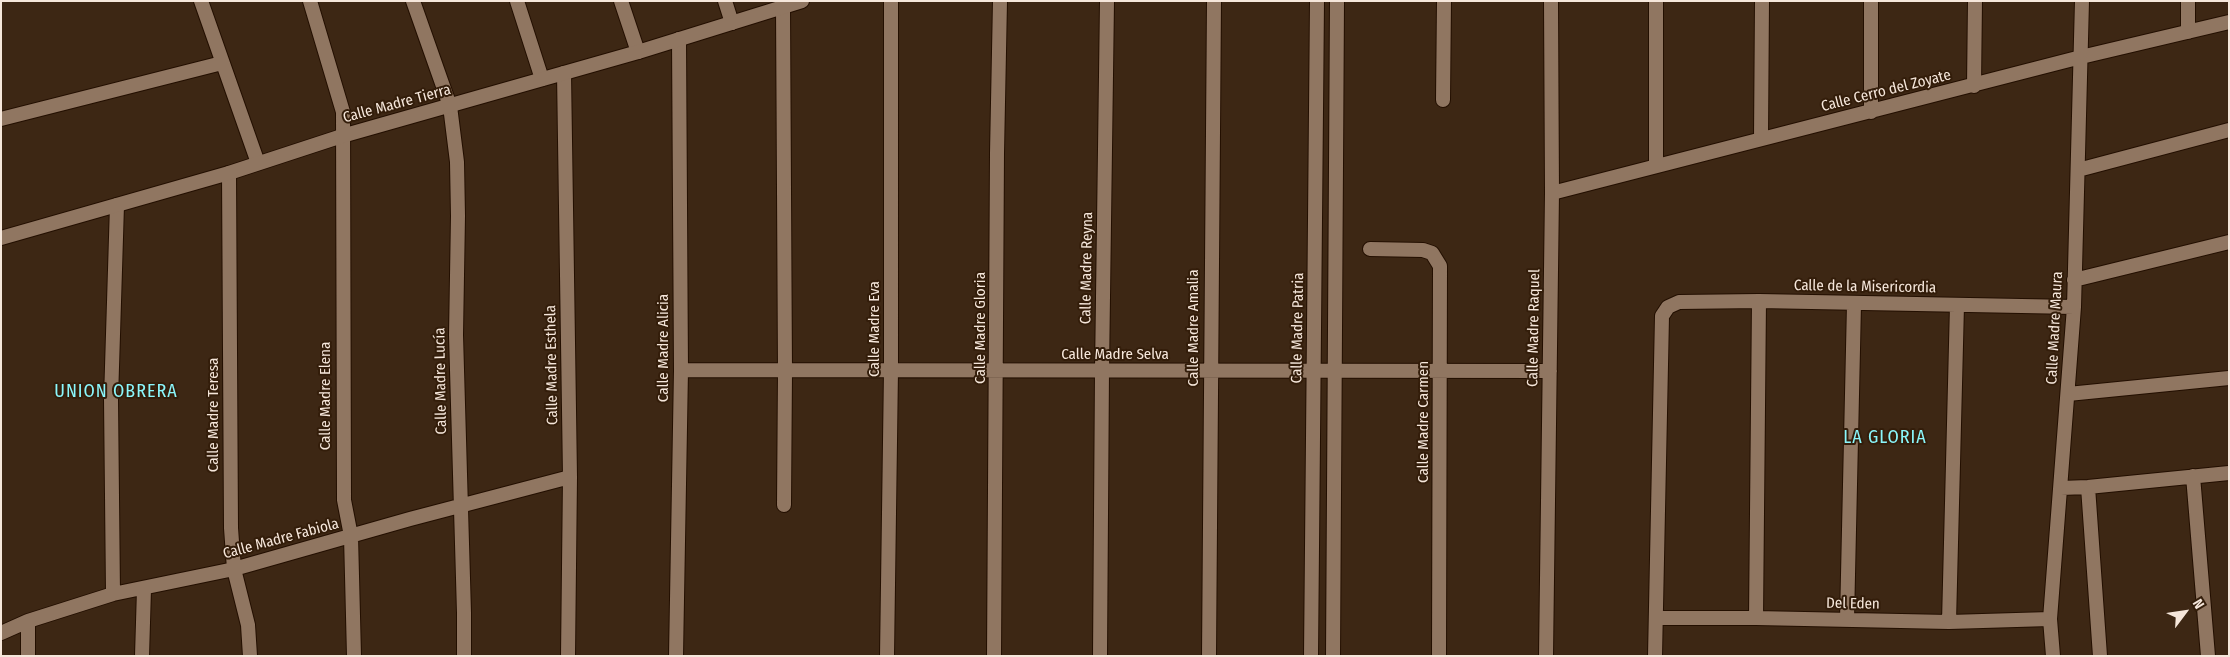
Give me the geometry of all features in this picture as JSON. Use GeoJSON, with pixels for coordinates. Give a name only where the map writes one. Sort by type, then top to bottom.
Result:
{"type":"FeatureCollection","features":[{"type":"Feature","properties":{"kind":"street"},"geometry":{"type":"LineString","coordinates":[[201,1],[258,163]]}},
{"type":"Feature","properties":{"kind":"street","name":"Calle Madre Elena"},"geometry":{"type":"LineString","coordinates":[[310,1],[343,112],[344,500],[351,536],[354,656]]}},
{"type":"Feature","properties":{"kind":"street","name":"Calle Madre Lucía"},"geometry":{"type":"LineString","coordinates":[[413,1],[450,106],[454,133],[458,189],[456,335],[464,656]]}},
{"type":"Feature","properties":{"kind":"street"},"geometry":{"type":"LineString","coordinates":[[516,1],[542,79]]}},
{"type":"Feature","properties":{"kind":"street"},"geometry":{"type":"LineString","coordinates":[[621,1],[638,52]]}},
{"type":"Feature","properties":{"kind":"street"},"geometry":{"type":"LineString","coordinates":[[725,1],[732,23]]}},
{"type":"Feature","properties":{"kind":"street","name":"Calle Madre Tierra"},"geometry":{"type":"LineString","coordinates":[[1,238],[229,172],[342,136],[638,52],[802,1]]}},
{"type":"Feature","properties":{"kind":"street","name":"Calle Madre Eva"},"geometry":{"type":"LineString","coordinates":[[887,656],[891,370],[890,1]]}},
{"type":"Feature","properties":{"kind":"street","name":"Calle Madre Gloria"},"geometry":{"type":"LineString","coordinates":[[994,656],[1000,1]]}},
{"type":"Feature","properties":{"kind":"street","name":"Calle Madre Reyna"},"geometry":{"type":"LineString","coordinates":[[1100,656],[1107,1]]}},
{"type":"Feature","properties":{"kind":"street","name":"Calle Madre Amalia"},"geometry":{"type":"LineString","coordinates":[[1209,656],[1214,1]]}},
{"type":"Feature","properties":{"kind":"street","name":"Calle Madre Patria"},"geometry":{"type":"LineString","coordinates":[[1311,656],[1318,1]]}},
{"type":"Feature","properties":{"kind":"street"},"geometry":{"type":"LineString","coordinates":[[1333,656],[1337,1]]}},
{"type":"Feature","properties":{"kind":"street"},"geometry":{"type":"LineString","coordinates":[[1443,100],[1444,1]]}},
{"type":"Feature","properties":{"kind":"street","name":"Calle Madre Raquel"},"geometry":{"type":"LineString","coordinates":[[1546,656],[1552,193],[1551,1]]}},
{"type":"Feature","properties":{"kind":"street"},"geometry":{"type":"LineString","coordinates":[[1656,1],[1656,165]]}},
{"type":"Feature","properties":{"kind":"street"},"geometry":{"type":"LineString","coordinates":[[1761,138],[1762,1]]}},
{"type":"Feature","properties":{"kind":"street"},"geometry":{"type":"LineString","coordinates":[[1871,1],[1871,112]]}},
{"type":"Feature","properties":{"kind":"street"},"geometry":{"type":"LineString","coordinates":[[1974,86],[1975,1]]}},
{"type":"Feature","properties":{"kind":"street","name":"Calle Madre Maura"},"geometry":{"type":"LineString","coordinates":[[2052,656],[2050,619],[2074,307],[2082,1]]}},
{"type":"Feature","properties":{"kind":"street"},"geometry":{"type":"LineString","coordinates":[[2188,1],[2188,32]]}},
{"type":"Feature","properties":{"kind":"street"},"geometry":{"type":"LineString","coordinates":[[782,7],[785,372],[784,505]]}},
{"type":"Feature","properties":{"kind":"street","name":"Calle Cerro del Zoyate"},"geometry":{"type":"LineString","coordinates":[[1552,193],[1761,138],[2229,22]]}},
{"type":"Feature","properties":{"kind":"street","name":"Calle Madre Alicia"},"geometry":{"type":"LineString","coordinates":[[676,656],[681,370],[678,40]]}},
{"type":"Feature","properties":{"kind":"street"},"geometry":{"type":"LineString","coordinates":[[1,119],[222,64]]}},
{"type":"Feature","properties":{"kind":"street","name":"Calle Madre Esthela"},"geometry":{"type":"LineString","coordinates":[[564,73],[570,477],[568,656]]}},
{"type":"Feature","properties":{"kind":"street"},"geometry":{"type":"LineString","coordinates":[[2078,170],[2229,130]]}},
{"type":"Feature","properties":{"kind":"street","name":"Calle Madre Teresa"},"geometry":{"type":"LineString","coordinates":[[229,172],[229,460],[234,569],[248,625],[250,656]]}},
{"type":"Feature","properties":{"kind":"street"},"geometry":{"type":"LineString","coordinates":[[114,594],[111,399],[117,205]]}},
{"type":"Feature","properties":{"kind":"street"},"geometry":{"type":"LineString","coordinates":[[2074,280],[2229,242]]}},
{"type":"Feature","properties":{"kind":"street","name":"Calle Madre Carmen"},"geometry":{"type":"LineString","coordinates":[[1370,249],[1423,250],[1432,253],[1438,259],[1441,276],[1438,656]]}},
{"type":"Feature","properties":{"kind":"street"},"geometry":{"type":"LineString","coordinates":[[1756,618],[1760,301]]}},
{"type":"Feature","properties":{"kind":"street","name":"Calle de la Misericordia"},"geometry":{"type":"LineString","coordinates":[[1656,618],[1662,316],[1668,307],[1679,302],[1760,301],[2074,307]]}},
{"type":"Feature","properties":{"kind":"street"},"geometry":{"type":"LineString","coordinates":[[1847,620],[1854,304]]}},
{"type":"Feature","properties":{"kind":"street"},"geometry":{"type":"LineString","coordinates":[[1949,622],[1957,305]]}},
{"type":"Feature","properties":{"kind":"street","name":"Calle Madre Selva"},"geometry":{"type":"LineString","coordinates":[[681,370],[785,372],[891,370],[1550,371]]}},
{"type":"Feature","properties":{"kind":"street"},"geometry":{"type":"LineString","coordinates":[[2068,394],[2229,378]]}},
{"type":"Feature","properties":{"kind":"street"},"geometry":{"type":"LineString","coordinates":[[2061,488],[2229,473]]}},
{"type":"Feature","properties":{"kind":"street"},"geometry":{"type":"LineString","coordinates":[[2193,476],[2208,656]]}},
{"type":"Feature","properties":{"kind":"street","name":"Calle Madre Fabiola"},"geometry":{"type":"LineString","coordinates":[[1,633],[28,621],[114,594],[234,569],[459,505],[570,477]]}},
{"type":"Feature","properties":{"kind":"street"},"geometry":{"type":"LineString","coordinates":[[2088,487],[2100,656]]}},
{"type":"Feature","properties":{"kind":"street"},"geometry":{"type":"LineString","coordinates":[[142,656],[144,589]]}},
{"type":"Feature","properties":{"kind":"street"},"geometry":{"type":"LineString","coordinates":[[1655,656],[1656,618]]}},
{"type":"Feature","properties":{"kind":"street","name":"Del Eden"},"geometry":{"type":"LineString","coordinates":[[1656,618],[1949,622],[2050,619]]}},
{"type":"Feature","properties":{"kind":"street"},"geometry":{"type":"LineString","coordinates":[[28,621],[28,656]]}},
{"type":"Feature","properties":{"kind":"district","name":"UNION OBRERA"},"geometry":{"type":"Point","coordinates":[116,392]}},
{"type":"Feature","properties":{"kind":"district","name":"LA GLORIA"},"geometry":{"type":"Point","coordinates":[1885,438]}}]}
